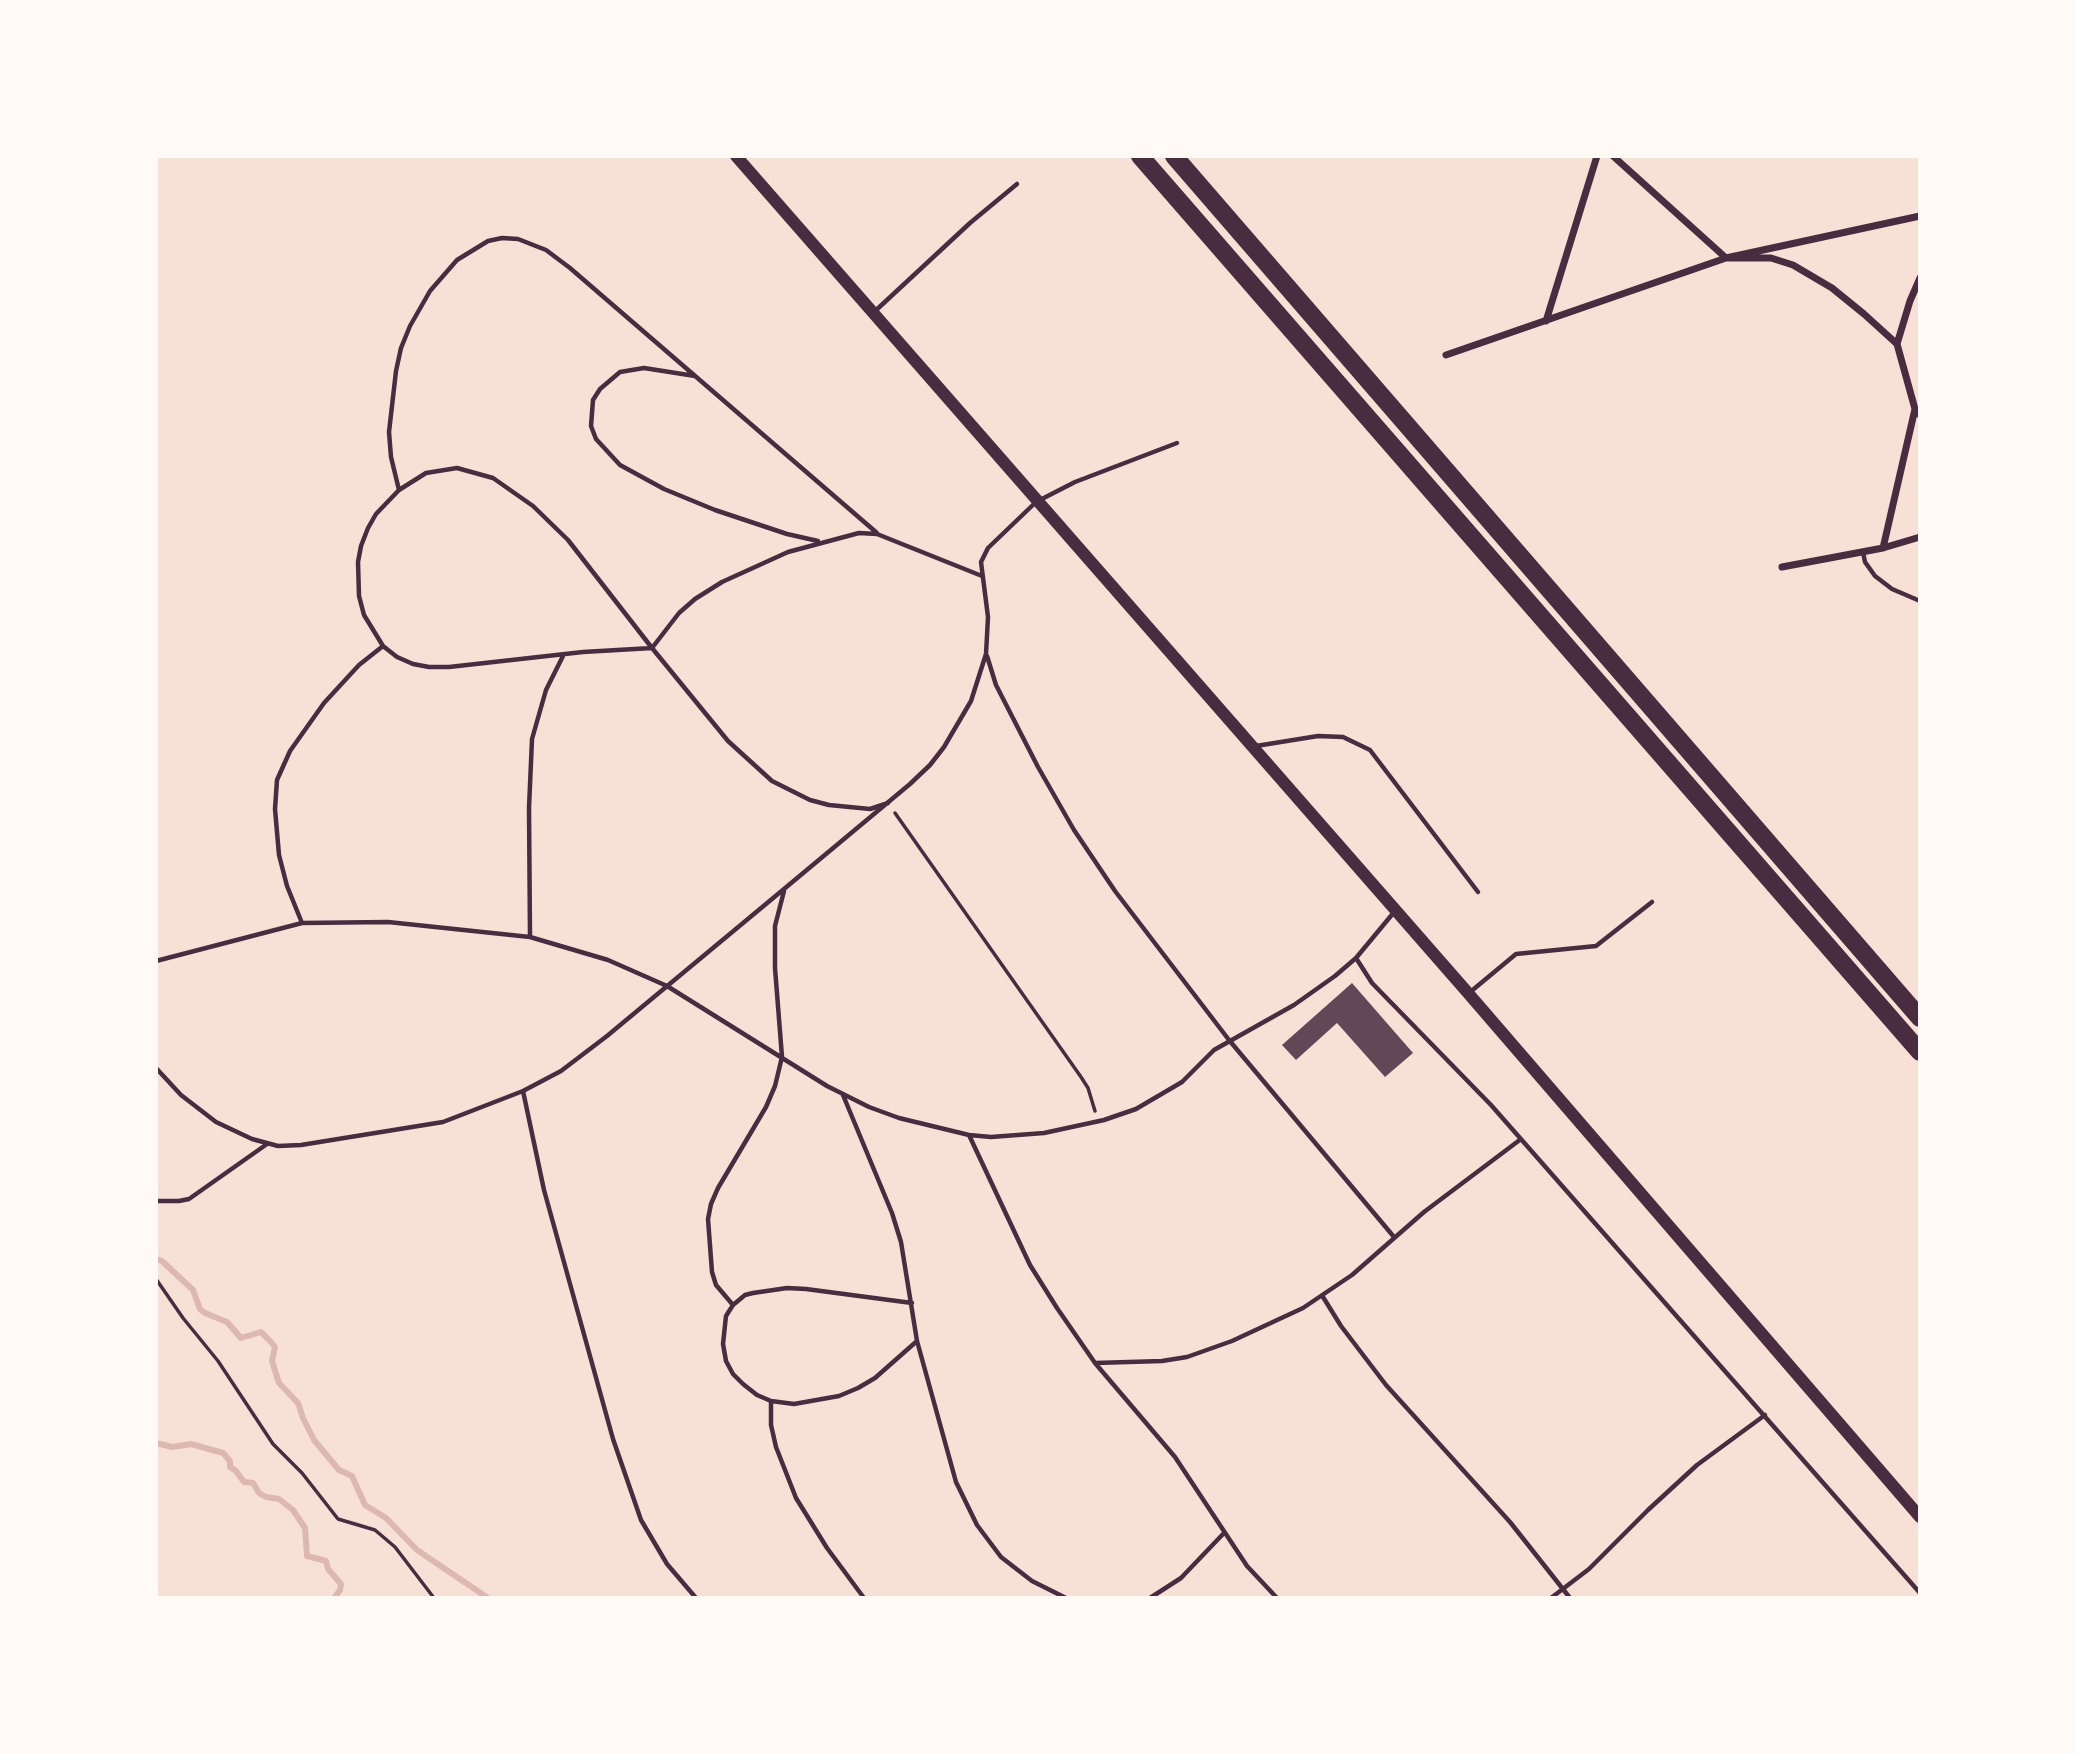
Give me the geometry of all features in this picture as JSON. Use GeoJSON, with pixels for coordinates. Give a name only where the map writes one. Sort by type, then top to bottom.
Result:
{"type":"FeatureCollection","features":[{"type":"Feature","properties":{"kind":"highway"},"geometry":{"type":"LineString","coordinates":[[1140,156],[1920,1052]]}},
{"type":"Feature","properties":{"kind":"highway"},"geometry":{"type":"LineString","coordinates":[[1174,156],[1920,1018]]}},
{"type":"Feature","properties":{"kind":"street"},"geometry":{"type":"LineString","coordinates":[[736,156],[1468,993],[1920,1517]]}},
{"type":"Feature","properties":{"kind":"street"},"geometry":{"type":"LineString","coordinates":[[1546,321],[1597,156]]}},
{"type":"Feature","properties":{"kind":"street"},"geometry":{"type":"LineString","coordinates":[[1613,156],[1726,258],[1771,258],[1793,265],[1832,288],[1897,344],[1917,412],[1883,548]]}},
{"type":"Feature","properties":{"kind":"street"},"geometry":{"type":"LineString","coordinates":[[1446,355],[1726,258],[1920,216]]}},
{"type":"Feature","properties":{"kind":"street"},"geometry":{"type":"LineString","coordinates":[[1897,344],[1920,278]]}},
{"type":"Feature","properties":{"kind":"street"},"geometry":{"type":"LineString","coordinates":[[1782,567],[1883,548],[1920,537]]}},
{"type":"Feature","properties":{"kind":"lane"},"geometry":{"type":"LineString","coordinates":[[873,313],[970,223],[1017,184]]}},
{"type":"Feature","properties":{"kind":"lane"},"geometry":{"type":"LineString","coordinates":[[398,490],[389,432],[396,371],[410,326],[430,291],[457,260],[488,241],[518,239],[546,250],[877,534]]}},
{"type":"Feature","properties":{"kind":"lane"},"geometry":{"type":"LineString","coordinates":[[696,376],[645,368],[620,372],[600,389],[593,400],[591,426],[596,439],[621,465],[664,489],[715,510],[787,534],[821,541]]}},
{"type":"Feature","properties":{"kind":"lane"},"geometry":{"type":"LineString","coordinates":[[156,1068],[181,1094],[216,1122],[267,1144],[301,1145],[443,1122],[523,1091],[561,1070],[582,1056],[911,784],[944,747],[971,701],[986,654],[988,617],[981,562],[988,548],[1037,502],[1075,482],[1177,443]]}},
{"type":"Feature","properties":{"kind":"lane"},"geometry":{"type":"LineString","coordinates":[[888,803],[870,808],[829,806],[810,800],[772,781],[729,741],[652,648],[568,540],[542,514],[493,478],[457,468],[426,473],[398,490],[381,508],[368,528],[358,562],[359,596],[364,615],[383,646],[397,657],[413,664],[439,667],[652,648],[679,613],[695,599],[750,568],[821,541],[859,533],[877,534],[982,576]]}},
{"type":"Feature","properties":{"kind":"lane"},"geometry":{"type":"LineString","coordinates":[[1863,552],[1875,576],[1892,589],[1920,599]]}},
{"type":"Feature","properties":{"kind":"lane"},"geometry":{"type":"LineString","coordinates":[[302,923],[287,886],[279,855],[275,809],[277,780],[290,751],[324,704],[359,665],[383,646]]}},
{"type":"Feature","properties":{"kind":"lane"},"geometry":{"type":"LineString","coordinates":[[986,654],[996,685],[1074,830],[1156,947],[1229,1040],[1394,1237]]}},
{"type":"Feature","properties":{"kind":"lane"},"geometry":{"type":"LineString","coordinates":[[530,937],[528,808],[532,739],[546,690],[564,655]]}},
{"type":"Feature","properties":{"kind":"lane"},"geometry":{"type":"LineString","coordinates":[[1252,747],[1318,736],[1343,737],[1370,750],[1478,892]]}},
{"type":"Feature","properties":{"kind":"lane"},"geometry":{"type":"LineString","coordinates":[[733,1305],[716,1285],[712,1272],[708,1219],[711,1205],[729,1168],[766,1107],[775,1086],[782,1056],[775,968],[775,926],[785,889]]}},
{"type":"Feature","properties":{"kind":"lane"},"geometry":{"type":"LineString","coordinates":[[1468,993],[1516,954],[1596,946],[1652,902]]}},
{"type":"Feature","properties":{"kind":"lane"},"geometry":{"type":"LineString","coordinates":[[156,961],[302,923],[388,922],[530,937],[608,960],[667,986],[843,1095],[899,1118],[969,1135],[1016,1136],[1098,1121],[1136,1109],[1160,1096],[1182,1082],[1214,1050],[1315,992],[1356,958],[1396,911]]}},
{"type":"Feature","properties":{"kind":"lane"},"geometry":{"type":"LineString","coordinates":[[1356,958],[1377,989],[1441,1052],[1521,1139],[1920,1593]]}},
{"type":"Feature","properties":{"kind":"lane"},"geometry":{"type":"LineString","coordinates":[[523,1091],[544,1190],[613,1439],[641,1520],[667,1564],[696,1598]]}},
{"type":"Feature","properties":{"kind":"lane"},"geometry":{"type":"LineString","coordinates":[[843,1095],[892,1213],[901,1242],[927,1385],[956,1482],[986,1540],[1016,1569],[1066,1598]]}},
{"type":"Feature","properties":{"kind":"lane"},"geometry":{"type":"LineString","coordinates":[[969,1135],[1030,1265],[1095,1363],[1175,1457],[1247,1566],[1277,1598]]}},
{"type":"Feature","properties":{"kind":"lane"},"geometry":{"type":"LineString","coordinates":[[1095,1363],[1162,1362],[1197,1354],[1259,1329],[1323,1297],[1465,1179],[1521,1139]]}},
{"type":"Feature","properties":{"kind":"lane"},"geometry":{"type":"LineString","coordinates":[[156,1201],[189,1199],[267,1144]]}},
{"type":"Feature","properties":{"kind":"lane"},"geometry":{"type":"LineString","coordinates":[[912,1303],[787,1288],[746,1295],[733,1305],[726,1317],[723,1330],[726,1361],[733,1374],[757,1395],[771,1401],[794,1404],[817,1401],[858,1388],[875,1378],[917,1341]]}},
{"type":"Feature","properties":{"kind":"lane"},"geometry":{"type":"LineString","coordinates":[[1323,1297],[1341,1326],[1386,1385],[1510,1522],[1570,1598]]}},
{"type":"Feature","properties":{"kind":"lane"},"geometry":{"type":"LineString","coordinates":[[771,1401],[771,1425],[776,1447],[796,1498],[827,1548],[864,1598]]}},
{"type":"Feature","properties":{"kind":"lane"},"geometry":{"type":"LineString","coordinates":[[1551,1598],[1589,1569],[1679,1481],[1724,1443],[1765,1415]]}},
{"type":"Feature","properties":{"kind":"lane"},"geometry":{"type":"LineString","coordinates":[[1150,1598],[1181,1578],[1224,1533]]}},
{"type":"Feature","properties":{"kind":"path"},"geometry":{"type":"LineString","coordinates":[[888,803],[1081,1077],[1088,1088],[1098,1121]]}},
{"type":"Feature","properties":{"kind":"path"},"geometry":{"type":"LineString","coordinates":[[156,1279],[218,1361],[273,1444],[302,1473],[338,1519],[375,1530],[395,1546],[434,1598]]}},
{"type":"Feature","properties":{"kind":"building"},"geometry":{"type":"Polygon","coordinates":[[[1352,983],[1413,1053],[1385,1077],[1337,1023],[1296,1060],[1282,1045],[1352,983]]]}},
{"type":"Feature","properties":{"kind":"waterway"},"geometry":{"type":"LineString","coordinates":[[156,1259],[162,1261],[193,1290],[200,1309],[205,1313],[227,1322],[241,1338],[261,1332],[271,1342],[275,1347],[272,1361],[279,1383],[298,1403],[314,1440],[339,1470],[352,1476],[365,1505],[386,1518],[417,1550],[488,1598]]}},
{"type":"Feature","properties":{"kind":"waterway"},"geometry":{"type":"LineString","coordinates":[[156,1443],[172,1447],[191,1444],[223,1453],[230,1461],[230,1467],[244,1482],[253,1483],[259,1493],[279,1499],[293,1510],[305,1528],[307,1556],[326,1561],[328,1569],[341,1584],[334,1598]]}}]}
